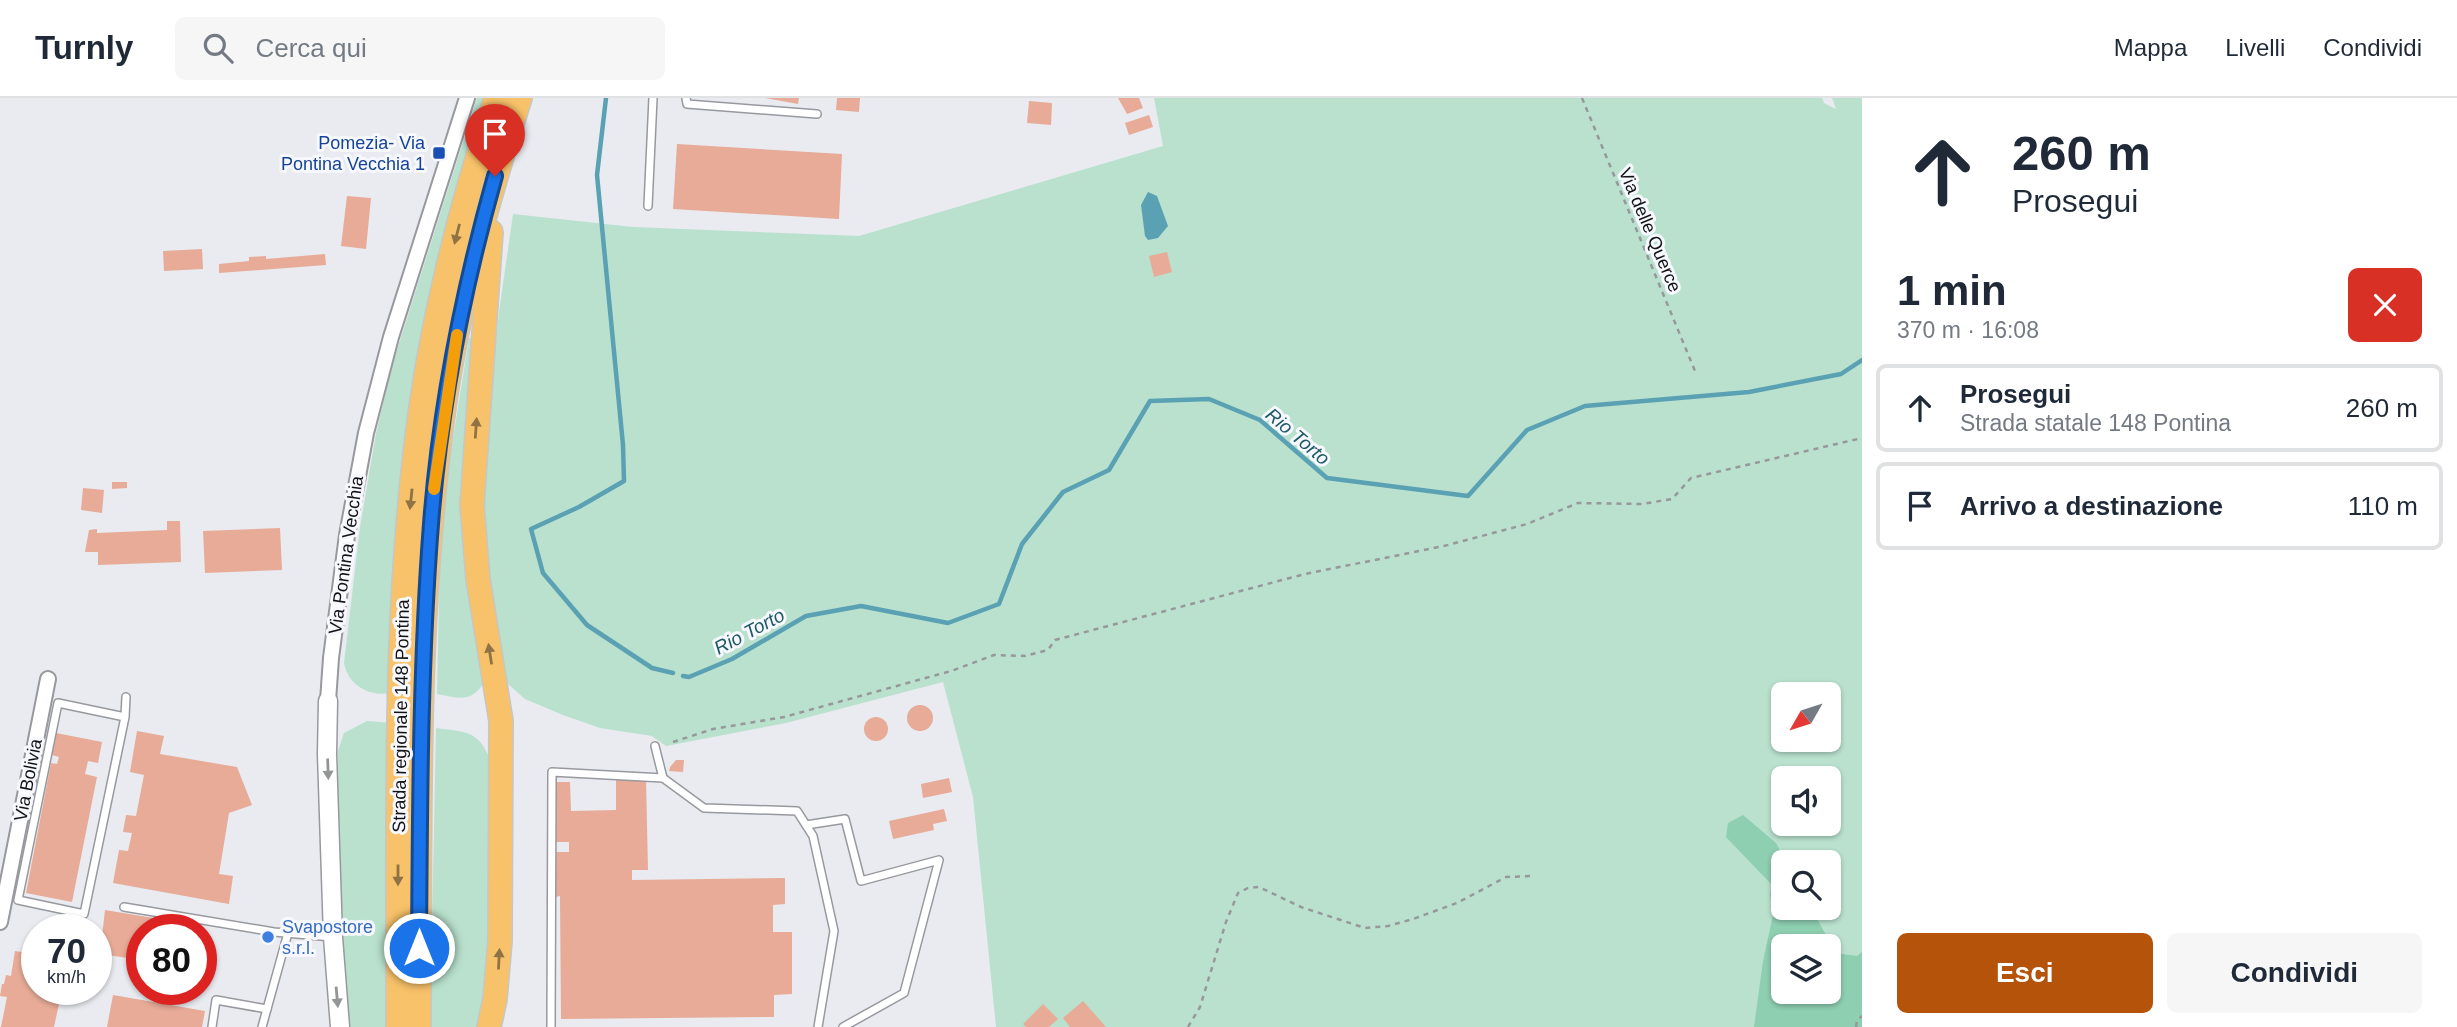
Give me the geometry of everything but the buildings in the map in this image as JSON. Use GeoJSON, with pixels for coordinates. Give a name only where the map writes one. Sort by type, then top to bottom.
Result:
{"type":"FeatureCollection","features":[{"type":"Feature","properties":{"kind":"highway","name":"Strada regionale 148 Pontina"},"geometry":{"type":"LineString","coordinates":[[419,1027],[404,576],[421,407],[435,331],[463,206],[496,98]]}},
{"type":"Feature","properties":{"kind":"highway"},"geometry":{"type":"LineString","coordinates":[[489,1027],[496,992],[500,941],[501,721],[478,579],[472,505],[495,176],[520,98]]}},
{"type":"Feature","properties":{"kind":"highway","name":"Strada regionale 148 Pontina"},"geometry":{"type":"LineString","coordinates":[[398,1027],[410,735],[431,523],[445,406],[468,281],[495,176]]}},
{"type":"Feature","properties":{"kind":"street","name":"Via Pontina Vecchia"},"geometry":{"type":"LineString","coordinates":[[340,1027],[333,937],[327,754],[331,658],[345,545],[366,433],[395,325],[467,98]]}},
{"type":"Feature","properties":{"kind":"street","name":"Via Bolivia"},"geometry":{"type":"LineString","coordinates":[[0,922],[48,679]]}},
{"type":"Feature","properties":{"kind":"lane"},"geometry":{"type":"LineString","coordinates":[[648,206],[653,98]]}},
{"type":"Feature","properties":{"kind":"lane"},"geometry":{"type":"LineString","coordinates":[[686,98],[687,104],[817,114]]}},
{"type":"Feature","properties":{"kind":"lane"},"geometry":{"type":"LineString","coordinates":[[125,717],[58,703],[18,900],[84,914],[125,717],[126,697]]}},
{"type":"Feature","properties":{"kind":"lane"},"geometry":{"type":"LineString","coordinates":[[655,746],[663,778]]}},
{"type":"Feature","properties":{"kind":"lane"},"geometry":{"type":"LineString","coordinates":[[551,1027],[552,772],[663,778],[704,808],[797,811],[813,836],[834,931],[818,1027]]}},
{"type":"Feature","properties":{"kind":"lane"},"geometry":{"type":"LineString","coordinates":[[806,825],[845,819],[861,881],[939,860],[904,993],[843,1027]]}},
{"type":"Feature","properties":{"kind":"lane"},"geometry":{"type":"LineString","coordinates":[[124,907],[288,933],[333,937]]}},
{"type":"Feature","properties":{"kind":"lane"},"geometry":{"type":"LineString","coordinates":[[262,1027],[288,933]]}},
{"type":"Feature","properties":{"kind":"lane"},"geometry":{"type":"LineString","coordinates":[[212,1027],[216,1000],[267,1009]]}},
{"type":"Feature","properties":{"kind":"path","name":"Via delle Querce"},"geometry":{"type":"LineString","coordinates":[[1582,98],[1695,371]]}},
{"type":"Feature","properties":{"kind":"path"},"geometry":{"type":"LineString","coordinates":[[673,742],[713,729],[784,718],[951,671],[994,655],[1025,656],[1048,650],[1055,640],[1305,574],[1444,546],[1527,524],[1578,503],[1642,504],[1672,499],[1691,478],[1862,438]]}},
{"type":"Feature","properties":{"kind":"path"},"geometry":{"type":"LineString","coordinates":[[1188,1027],[1200,1007],[1226,922],[1238,893],[1248,888],[1259,887],[1301,907],[1365,928],[1388,926],[1446,907],[1506,877],[1530,876]]}},
{"type":"Feature","properties":{"kind":"path"},"geometry":{"type":"LineString","coordinates":[[1856,1027],[1862,1016]]}},
{"type":"Feature","properties":{"kind":"green space"},"geometry":{"type":"Polygon","coordinates":[[[477,98],[491,98],[457,207],[391,693],[375,693],[355,683],[346,671],[344,663],[360,527],[376,434],[391,369],[477,98]]]}},
{"type":"Feature","properties":{"kind":"green space"},"geometry":{"type":"Polygon","coordinates":[[[1154,98],[1822,98],[1824,103],[1836,109],[1832,98],[1862,98],[1862,1027],[996,1027],[973,797],[943,682],[786,723],[666,746],[652,736],[600,728],[525,699],[507,683],[492,610],[481,492],[499,312],[513,214],[633,227],[859,236],[1163,146],[1154,98]]]}},
{"type":"Feature","properties":{"kind":"green space"},"geometry":{"type":"Polygon","coordinates":[[[469,338],[479,339],[465,463],[463,538],[469,592],[485,681],[475,693],[459,698],[437,694],[440,553],[445,489],[469,338]]]}},
{"type":"Feature","properties":{"kind":"green space"},"geometry":{"type":"Polygon","coordinates":[[[367,721],[393,723],[388,1027],[346,1027],[336,836],[338,751],[344,733],[367,721]]]}},
{"type":"Feature","properties":{"kind":"green space"},"geometry":{"type":"Polygon","coordinates":[[[436,728],[470,734],[481,743],[490,760],[490,927],[479,1027],[430,1027],[436,728]]]}},
{"type":"Feature","properties":{"kind":"green space"},"geometry":{"type":"Polygon","coordinates":[[[1743,815],[1776,843],[1780,850],[1771,850],[1771,884],[1726,837],[1728,823],[1743,815]]]}},
{"type":"Feature","properties":{"kind":"green space"},"geometry":{"type":"Polygon","coordinates":[[[1772,920],[1818,920],[1825,934],[1771,934],[1771,1004],[1841,1004],[1841,954],[1857,956],[1862,952],[1862,1027],[1754,1027],[1772,920]]]}},
{"type":"Feature","properties":{"kind":"water"},"geometry":{"type":"Polygon","coordinates":[[[1148,192],[1157,196],[1168,226],[1158,238],[1148,240],[1145,236],[1141,205],[1148,192]]]}},
{"type":"Feature","properties":{"kind":"waterway","name":"Rio Torto"},"geometry":{"type":"LineString","coordinates":[[606,98],[597,175],[623,445],[624,481],[579,507],[531,529],[543,573],[587,625],[652,668],[673,673]]}},
{"type":"Feature","properties":{"kind":"waterway","name":"Rio Torto"},"geometry":{"type":"LineString","coordinates":[[683,676],[689,677],[732,659],[806,616],[861,606],[948,623],[999,604],[1022,544],[1063,492],[1109,470],[1150,401],[1209,399],[1260,420],[1327,478],[1468,496],[1527,430],[1585,406],[1749,392],[1841,374],[1862,360]]}},
{"type":"Feature","properties":{"kind":"slow traffic"},"geometry":{"type":"LineString","coordinates":[[434,489],[457,335]]}},
{"type":"Feature","properties":{"kind":"place","name":"Pomezia- Via Pontina Vecchia 1"},"geometry":{"type":"Point","coordinates":[439,153]}},
{"type":"Feature","properties":{"kind":"place","name":"Svapostore s.r.l."},"geometry":{"type":"Point","coordinates":[268,937]}},
{"type":"Feature","properties":{"kind":"route"},"geometry":{"type":"LineString","coordinates":[[419,948],[421,737],[431,523],[455,344],[480,229],[495,176]]}}]}
